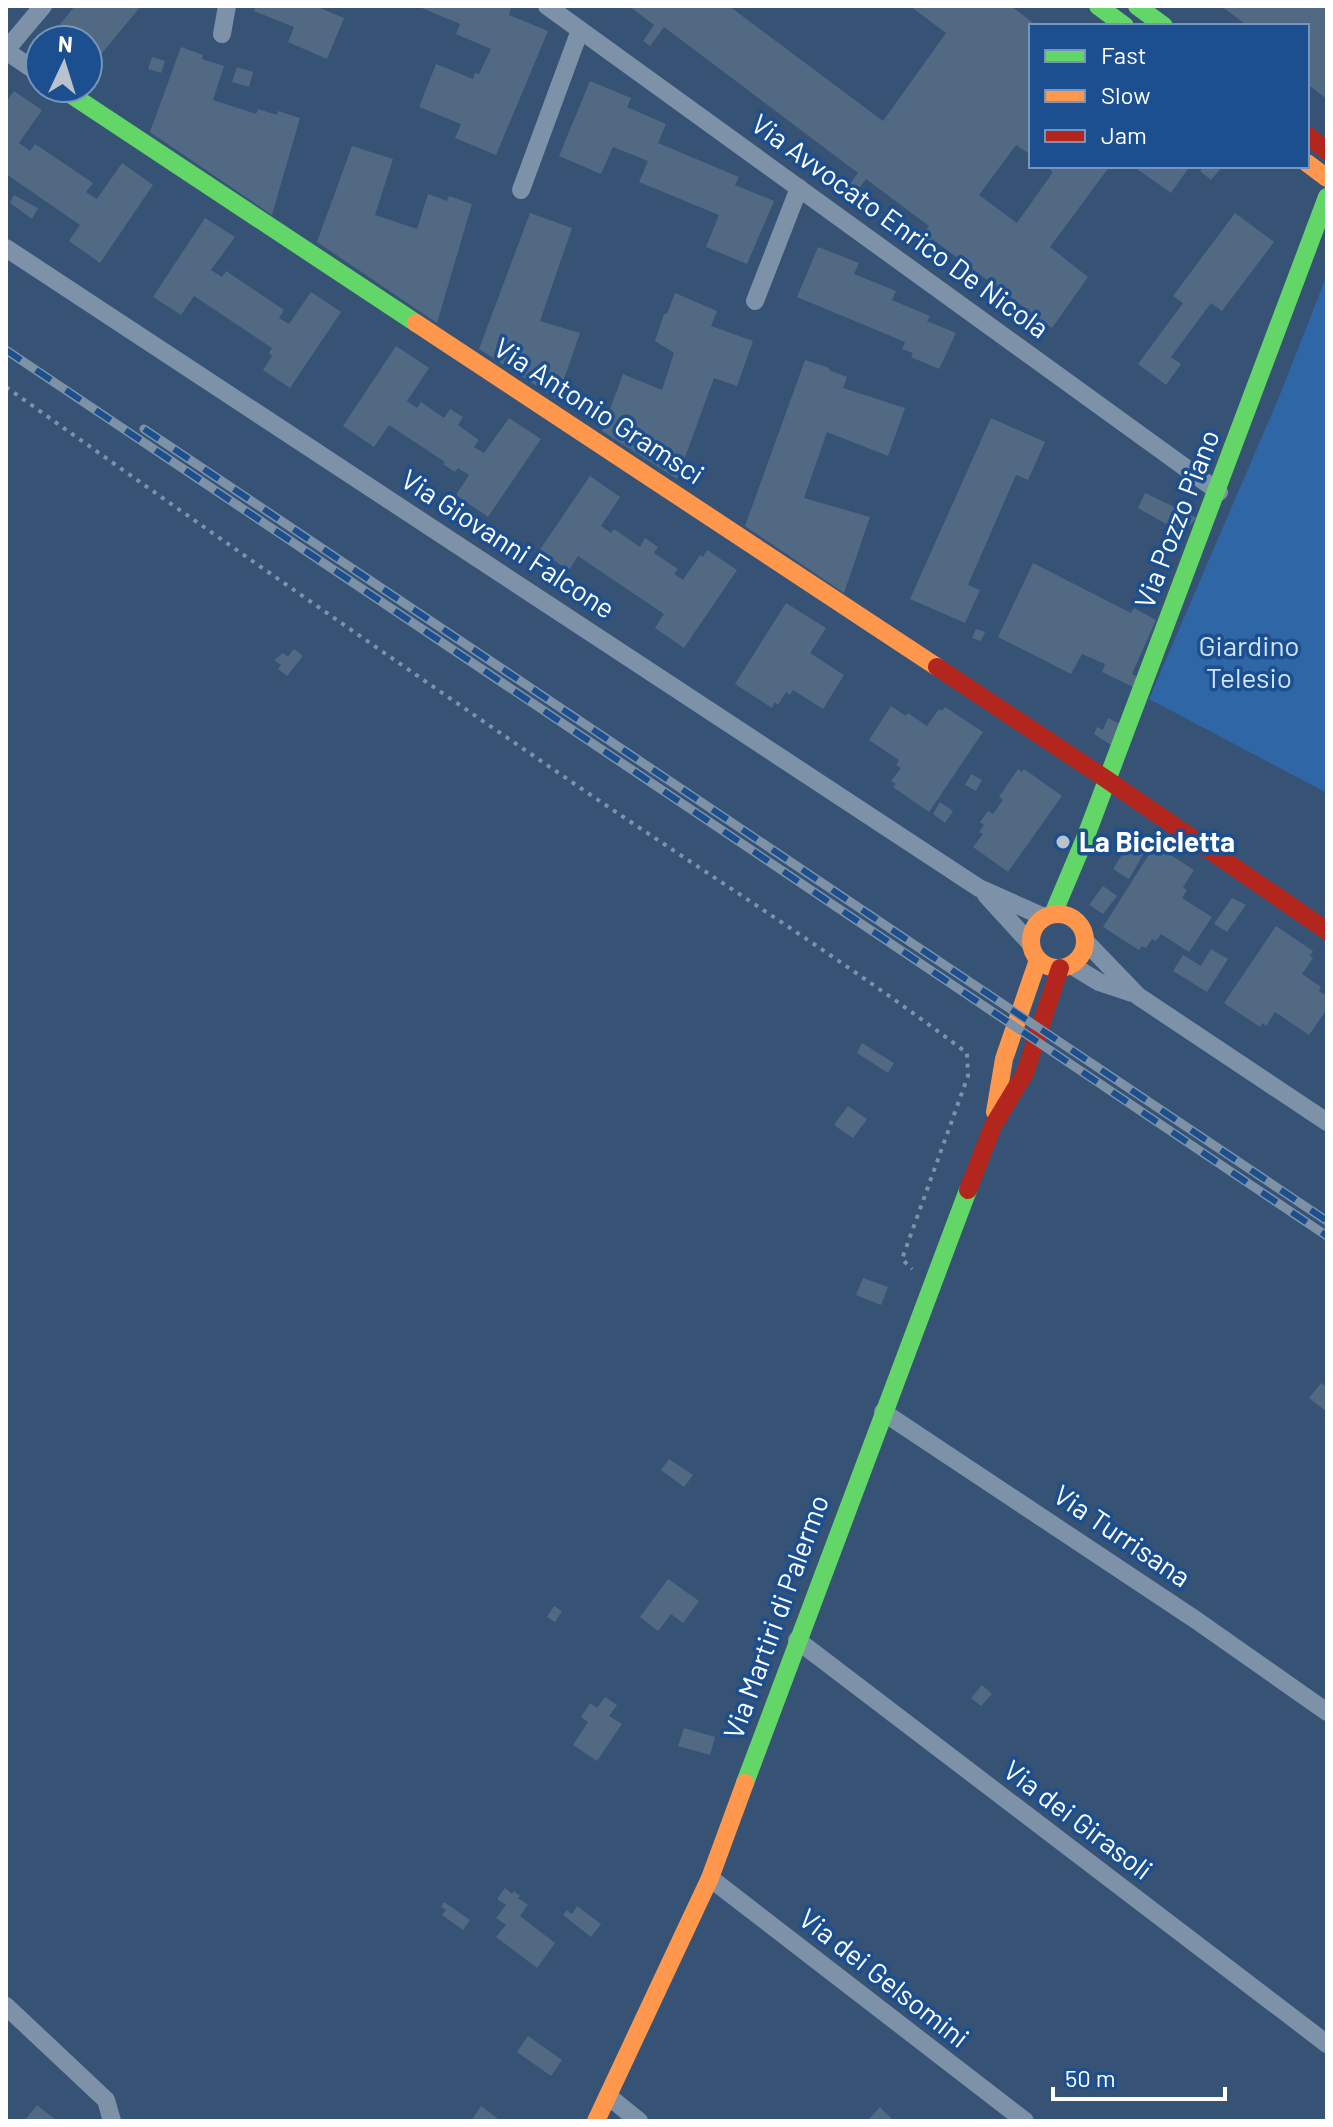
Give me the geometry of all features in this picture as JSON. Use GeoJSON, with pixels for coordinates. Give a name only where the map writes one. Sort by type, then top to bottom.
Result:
{"type":"FeatureCollection","features":[{"type":"Feature","properties":{"kind":"street"},"geometry":{"type":"LineString","coordinates":[[24,63],[6,51],[43,6]]}},
{"type":"Feature","properties":{"kind":"street"},"geometry":{"type":"LineString","coordinates":[[222,34],[227,6]]}},
{"type":"Feature","properties":{"kind":"street","name":"Via Avvocato Enrico De Nicola"},"geometry":{"type":"LineString","coordinates":[[547,6],[1219,492]]}},
{"type":"Feature","properties":{"kind":"street"},"geometry":{"type":"LineString","coordinates":[[1098,6],[1122,24]]}},
{"type":"Feature","properties":{"kind":"street"},"geometry":{"type":"LineString","coordinates":[[1137,6],[1161,24]]}},
{"type":"Feature","properties":{"kind":"street"},"geometry":{"type":"LineString","coordinates":[[521,190],[580,30]]}},
{"type":"Feature","properties":{"kind":"street","name":"Via Antonio Gramsci"},"geometry":{"type":"LineString","coordinates":[[85,104],[1106,779],[1327,931]]}},
{"type":"Feature","properties":{"kind":"street"},"geometry":{"type":"LineString","coordinates":[[1309,137],[1327,151]]}},
{"type":"Feature","properties":{"kind":"street"},"geometry":{"type":"LineString","coordinates":[[1309,164],[1327,178]]}},
{"type":"Feature","properties":{"kind":"street"},"geometry":{"type":"LineString","coordinates":[[755,301],[799,188]]}},
{"type":"Feature","properties":{"kind":"street","name":"Via Pozzo Piano"},"geometry":{"type":"LineString","coordinates":[[993,1126],[1004,1059],[1034,952],[1034,926],[1049,916],[1079,860],[1106,779],[1219,492],[1327,197]]}},
{"type":"Feature","properties":{"kind":"street","name":"Via Giovanni Falcone"},"geometry":{"type":"LineString","coordinates":[[6,248],[979,888],[1049,916]]}},
{"type":"Feature","properties":{"kind":"street","name":"Via Pozzo Piano"},"geometry":{"type":"LineString","coordinates":[[1074,919],[1079,860]]}},
{"type":"Feature","properties":{"kind":"street","name":"Via Giovanni Falcone"},"geometry":{"type":"LineString","coordinates":[[979,888],[1034,952]]}},
{"type":"Feature","properties":{"kind":"street"},"geometry":{"type":"LineString","coordinates":[[1049,916],[1066,915],[1074,919],[1080,925],[1085,941],[1138,996],[1327,1122]]}},
{"type":"Feature","properties":{"kind":"street"},"geometry":{"type":"LineString","coordinates":[[993,1126],[1025,1073],[1066,967],[1081,955],[1085,941]]}},
{"type":"Feature","properties":{"kind":"street"},"geometry":{"type":"LineString","coordinates":[[1034,952],[1052,968],[1066,967],[1138,996]]}},
{"type":"Feature","properties":{"kind":"street","name":"Via Martiri di Palermo"},"geometry":{"type":"LineString","coordinates":[[596,2121],[710,1878],[797,1640],[993,1126]]}},
{"type":"Feature","properties":{"kind":"street","name":"Via Turrisana"},"geometry":{"type":"LineString","coordinates":[[883,1412],[1183,1611],[1327,1712]]}},
{"type":"Feature","properties":{"kind":"street","name":"Via dei Girasoli"},"geometry":{"type":"LineString","coordinates":[[797,1640],[1327,2044]]}},
{"type":"Feature","properties":{"kind":"street","name":"Via dei Gelsomini"},"geometry":{"type":"LineString","coordinates":[[710,1878],[1025,2121]]}},
{"type":"Feature","properties":{"kind":"street"},"geometry":{"type":"LineString","coordinates":[[6,2006],[106,2100],[112,2121]]}},
{"type":"Feature","properties":{"kind":"street"},"geometry":{"type":"LineString","coordinates":[[608,2096],[639,2121]]}},
{"type":"Feature","properties":{"kind":"path"},"geometry":{"type":"LineString","coordinates":[[6,387],[274,578],[585,791],[880,987],[967,1053],[968,1076],[902,1259],[934,1284]]}},
{"type":"Feature","properties":{"kind":"green space","name":"Giardino Telesio"},"geometry":{"type":"Polygon","coordinates":[[[1327,275],[1327,793],[1149,699],[1279,397],[1327,275]]]}},
{"type":"Feature","properties":{"kind":"building"},"geometry":{"type":"Polygon","coordinates":[[[75,6],[141,6],[104,51],[104,24],[60,24],[75,6]]]}},
{"type":"Feature","properties":{"kind":"building"},"geometry":{"type":"Polygon","coordinates":[[[256,6],[315,6],[344,18],[327,59],[288,42],[294,27],[254,11],[256,6]]]}},
{"type":"Feature","properties":{"kind":"building"},"geometry":{"type":"Polygon","coordinates":[[[417,6],[507,6],[511,8],[509,15],[548,31],[496,155],[455,138],[461,124],[419,107],[436,64],[473,79],[475,73],[479,74],[491,49],[456,34],[460,24],[417,6]]]}},
{"type":"Feature","properties":{"kind":"building"},"geometry":{"type":"Polygon","coordinates":[[[629,6],[729,6],[883,121],[946,33],[910,6],[1011,6],[1034,24],[1029,24],[1029,154],[1016,145],[979,195],[1017,223],[1053,172],[1048,168],[1109,168],[1050,247],[1088,277],[1052,328],[932,239],[926,247],[917,241],[929,226],[866,179],[854,195],[846,189],[858,173],[664,27],[650,46],[643,41],[654,25],[629,6]]]}},
{"type":"Feature","properties":{"kind":"building"},"geometry":{"type":"Polygon","coordinates":[[[1221,6],[1327,6],[1327,99],[1309,86],[1309,24],[1245,24],[1221,6]]]}},
{"type":"Feature","properties":{"kind":"building"},"geometry":{"type":"Polygon","coordinates":[[[181,47],[203,55],[202,59],[224,66],[213,100],[256,114],[258,109],[300,118],[272,215],[150,132],[181,47]]]}},
{"type":"Feature","properties":{"kind":"building"},"geometry":{"type":"Polygon","coordinates":[[[152,57],[165,61],[161,73],[148,69],[152,57]]]}},
{"type":"Feature","properties":{"kind":"building"},"geometry":{"type":"Polygon","coordinates":[[[237,67],[253,72],[249,87],[232,82],[237,67]]]}},
{"type":"Feature","properties":{"kind":"building"},"geometry":{"type":"Polygon","coordinates":[[[590,81],[631,98],[627,107],[666,124],[658,143],[739,177],[735,185],[774,201],[747,264],[706,247],[719,215],[639,182],[648,161],[613,147],[601,174],[559,156],[590,81]]]}},
{"type":"Feature","properties":{"kind":"building"},"geometry":{"type":"Polygon","coordinates":[[[14,91],[24,98],[24,104],[33,104],[42,110],[19,143],[30,151],[35,144],[93,183],[86,192],[97,199],[122,163],[153,185],[100,263],[69,241],[80,225],[6,174],[6,102],[14,91]]]}},
{"type":"Feature","properties":{"kind":"building"},"geometry":{"type":"Polygon","coordinates":[[[352,146],[393,159],[375,215],[417,229],[428,194],[447,201],[449,196],[472,204],[437,323],[317,242],[352,146]]]}},
{"type":"Feature","properties":{"kind":"building"},"geometry":{"type":"Polygon","coordinates":[[[1136,168],[1189,168],[1171,193],[1136,168]]]}},
{"type":"Feature","properties":{"kind":"building"},"geometry":{"type":"Polygon","coordinates":[[[1203,168],[1221,168],[1211,180],[1200,171],[1203,168]]]}},
{"type":"Feature","properties":{"kind":"building"},"geometry":{"type":"Polygon","coordinates":[[[14,195],[38,208],[32,219],[10,203],[14,195]]]}},
{"type":"Feature","properties":{"kind":"building"},"geometry":{"type":"Polygon","coordinates":[[[530,213],[572,228],[540,321],[580,333],[557,399],[479,349],[530,213]]]}},
{"type":"Feature","properties":{"kind":"building"},"geometry":{"type":"Polygon","coordinates":[[[1235,213],[1274,242],[1222,311],[1211,303],[1171,357],[1181,364],[1166,385],[1138,364],[1183,303],[1173,296],[1235,213]]]}},
{"type":"Feature","properties":{"kind":"building"},"geometry":{"type":"Polygon","coordinates":[[[205,218],[235,237],[211,270],[222,277],[226,271],[284,310],[279,318],[289,324],[311,292],[341,312],[290,388],[263,370],[272,356],[269,353],[272,348],[194,296],[181,315],[153,297],[205,218]]]}},
{"type":"Feature","properties":{"kind":"building"},"geometry":{"type":"Polygon","coordinates":[[[818,247],[859,263],[854,274],[896,291],[892,300],[930,316],[927,321],[956,333],[939,369],[911,357],[913,353],[902,349],[905,342],[797,297],[818,247]]]}},
{"type":"Feature","properties":{"kind":"building"},"geometry":{"type":"Polygon","coordinates":[[[675,293],[717,311],[711,326],[753,341],[737,386],[714,378],[677,479],[602,431],[623,374],[662,390],[674,353],[655,341],[675,293]]]}},
{"type":"Feature","properties":{"kind":"building"},"geometry":{"type":"Polygon","coordinates":[[[396,346],[429,368],[407,401],[417,408],[421,402],[444,418],[450,409],[463,417],[458,425],[479,440],[474,447],[484,453],[509,418],[541,439],[488,517],[456,495],[469,475],[458,468],[455,472],[389,425],[374,447],[343,426],[396,346]]]}},
{"type":"Feature","properties":{"kind":"building"},"geometry":{"type":"Polygon","coordinates":[[[805,360],[847,377],[843,388],[905,408],[888,456],[827,432],[804,498],[870,517],[844,593],[745,526],[805,360]]]}},
{"type":"Feature","properties":{"kind":"building"},"geometry":{"type":"Polygon","coordinates":[[[991,418],[1045,442],[1028,480],[1016,475],[968,585],[980,590],[965,623],[910,599],[991,418]]]}},
{"type":"Feature","properties":{"kind":"building"},"geometry":{"type":"Polygon","coordinates":[[[590,476],[620,497],[601,526],[611,533],[614,529],[640,547],[645,538],[658,547],[654,553],[678,569],[674,574],[683,580],[707,550],[737,570],[684,648],[655,628],[664,614],[578,556],[569,570],[539,551],[590,476]]]}},
{"type":"Feature","properties":{"kind":"building"},"geometry":{"type":"Polygon","coordinates":[[[1145,493],[1197,518],[1182,533],[1138,508],[1145,493]]]}},
{"type":"Feature","properties":{"kind":"building"},"geometry":{"type":"Polygon","coordinates":[[[1033,563],[1131,613],[1134,608],[1156,620],[1132,674],[1137,677],[1133,687],[1102,672],[1105,664],[1082,654],[1071,674],[998,637],[1033,563]]]}},
{"type":"Feature","properties":{"kind":"building"},"geometry":{"type":"Polygon","coordinates":[[[786,603],[826,628],[810,653],[844,675],[823,709],[793,690],[790,695],[786,692],[778,705],[775,702],[772,708],[735,684],[786,603]]]}},
{"type":"Feature","properties":{"kind":"building"},"geometry":{"type":"Polygon","coordinates":[[[976,629],[985,632],[981,641],[972,638],[976,629]]]}},
{"type":"Feature","properties":{"kind":"building"},"geometry":{"type":"Polygon","coordinates":[[[294,649],[303,656],[287,676],[278,669],[281,665],[274,660],[283,653],[288,657],[294,649]]]}},
{"type":"Feature","properties":{"kind":"building"},"geometry":{"type":"Polygon","coordinates":[[[891,706],[927,726],[939,709],[942,711],[945,707],[983,732],[929,812],[893,787],[896,784],[891,781],[901,768],[896,765],[899,760],[869,740],[891,706]]]}},
{"type":"Feature","properties":{"kind":"building"},"geometry":{"type":"Polygon","coordinates":[[[1108,718],[1120,724],[1111,745],[1094,734],[1097,727],[1103,730],[1108,718]]]}},
{"type":"Feature","properties":{"kind":"building"},"geometry":{"type":"Polygon","coordinates":[[[1018,769],[1022,772],[1024,769],[1062,796],[1008,872],[973,847],[983,834],[979,832],[984,825],[980,822],[988,811],[993,814],[1003,800],[999,797],[1018,769]]]}},
{"type":"Feature","properties":{"kind":"building"},"geometry":{"type":"Polygon","coordinates":[[[971,774],[982,780],[976,791],[965,785],[971,774]]]}},
{"type":"Feature","properties":{"kind":"building"},"geometry":{"type":"Polygon","coordinates":[[[940,802],[953,811],[945,823],[933,814],[940,802]]]}},
{"type":"Feature","properties":{"kind":"building"},"geometry":{"type":"Polygon","coordinates":[[[1133,837],[1148,846],[1129,879],[1113,869],[1133,837]]]}},
{"type":"Feature","properties":{"kind":"building"},"geometry":{"type":"Polygon","coordinates":[[[1155,845],[1194,870],[1183,887],[1187,890],[1182,898],[1212,917],[1189,952],[1161,934],[1156,941],[1152,939],[1146,948],[1142,946],[1139,950],[1103,927],[1155,845]]]}},
{"type":"Feature","properties":{"kind":"building"},"geometry":{"type":"Polygon","coordinates":[[[1103,886],[1117,896],[1103,914],[1089,905],[1103,886]]]}},
{"type":"Feature","properties":{"kind":"building"},"geometry":{"type":"Polygon","coordinates":[[[1232,898],[1246,905],[1227,932],[1214,924],[1232,898]]]}},
{"type":"Feature","properties":{"kind":"building"},"geometry":{"type":"Polygon","coordinates":[[[1276,926],[1313,951],[1310,956],[1313,958],[1302,974],[1321,987],[1319,991],[1327,996],[1327,1009],[1309,1035],[1275,1012],[1266,1026],[1263,1023],[1260,1027],[1224,1003],[1276,926]]]}},
{"type":"Feature","properties":{"kind":"building"},"geometry":{"type":"Polygon","coordinates":[[[1211,949],[1228,959],[1207,992],[1173,971],[1183,955],[1201,966],[1211,949]]]}},
{"type":"Feature","properties":{"kind":"building"},"geometry":{"type":"Polygon","coordinates":[[[862,1043],[894,1063],[888,1073],[857,1053],[862,1043]]]}},
{"type":"Feature","properties":{"kind":"building"},"geometry":{"type":"Polygon","coordinates":[[[848,1106],[867,1119],[853,1138],[834,1125],[848,1106]]]}},
{"type":"Feature","properties":{"kind":"building"},"geometry":{"type":"Polygon","coordinates":[[[863,1278],[888,1287],[881,1305],[856,1295],[863,1278]]]}},
{"type":"Feature","properties":{"kind":"building"},"geometry":{"type":"Polygon","coordinates":[[[1321,1383],[1327,1387],[1327,1412],[1309,1398],[1321,1383]]]}},
{"type":"Feature","properties":{"kind":"building"},"geometry":{"type":"Polygon","coordinates":[[[669,1459],[693,1475],[684,1487],[661,1470],[669,1459]]]}},
{"type":"Feature","properties":{"kind":"building"},"geometry":{"type":"Polygon","coordinates":[[[668,1579],[699,1601],[683,1623],[671,1614],[658,1631],[640,1617],[668,1579]]]}},
{"type":"Feature","properties":{"kind":"building"},"geometry":{"type":"Polygon","coordinates":[[[554,1606],[562,1611],[555,1622],[547,1617],[554,1606]]]}},
{"type":"Feature","properties":{"kind":"building"},"geometry":{"type":"Polygon","coordinates":[[[982,1685],[992,1694],[981,1706],[971,1698],[982,1685]]]}},
{"type":"Feature","properties":{"kind":"building"},"geometry":{"type":"Polygon","coordinates":[[[605,1697],[617,1705],[609,1716],[622,1724],[597,1761],[573,1745],[588,1722],[581,1717],[590,1703],[597,1708],[605,1697]]]}},
{"type":"Feature","properties":{"kind":"building"},"geometry":{"type":"Polygon","coordinates":[[[684,1728],[715,1737],[710,1755],[678,1746],[684,1728]]]}},
{"type":"Feature","properties":{"kind":"building"},"geometry":{"type":"Polygon","coordinates":[[[505,1888],[512,1894],[514,1891],[528,1905],[520,1916],[555,1943],[537,1968],[496,1937],[506,1925],[496,1918],[506,1905],[497,1899],[505,1888]]]}},
{"type":"Feature","properties":{"kind":"building"},"geometry":{"type":"Polygon","coordinates":[[[444,1902],[470,1920],[463,1930],[442,1915],[446,1910],[441,1907],[444,1902]]]}},
{"type":"Feature","properties":{"kind":"building"},"geometry":{"type":"Polygon","coordinates":[[[577,1906],[601,1924],[591,1937],[563,1915],[567,1910],[572,1914],[577,1906]]]}},
{"type":"Feature","properties":{"kind":"building"},"geometry":{"type":"Polygon","coordinates":[[[528,2036],[562,2060],[551,2076],[517,2052],[528,2036]]]}},
{"type":"Feature","properties":{"kind":"building"},"geometry":{"type":"Polygon","coordinates":[[[37,2105],[57,2121],[24,2121],[37,2105]]]}},
{"type":"Feature","properties":{"kind":"building"},"geometry":{"type":"Polygon","coordinates":[[[481,2106],[501,2121],[471,2121],[481,2106]]]}},
{"type":"Feature","properties":{"kind":"building"},"geometry":{"type":"Polygon","coordinates":[[[880,2107],[890,2117],[895,2121],[867,2121],[880,2107]]]}},
{"type":"Feature","properties":{"kind":"railway"},"geometry":{"type":"LineString","coordinates":[[6,350],[1327,1236]]}},
{"type":"Feature","properties":{"kind":"railway"},"geometry":{"type":"LineString","coordinates":[[144,429],[1327,1221]]}},
{"type":"Feature","properties":{"kind":"traffic: fast"},"geometry":{"type":"LineString","coordinates":[[1098,6],[1122,24]]}},
{"type":"Feature","properties":{"kind":"traffic: fast"},"geometry":{"type":"LineString","coordinates":[[1137,6],[1161,24]]}},
{"type":"Feature","properties":{"kind":"traffic: fast"},"geometry":{"type":"LineString","coordinates":[[85,104],[416,323]]}},
{"type":"Feature","properties":{"kind":"traffic: fast"},"geometry":{"type":"LineString","coordinates":[[1053,914],[1086,836],[1327,197]]}},
{"type":"Feature","properties":{"kind":"traffic: fast"},"geometry":{"type":"LineString","coordinates":[[745,1783],[968,1190]]}},
{"type":"Feature","properties":{"kind":"traffic: slow"},"geometry":{"type":"LineString","coordinates":[[1309,164],[1327,178]]}},
{"type":"Feature","properties":{"kind":"traffic: slow"},"geometry":{"type":"LineString","coordinates":[[416,323],[937,667]]}},
{"type":"Feature","properties":{"kind":"traffic: slow"},"geometry":{"type":"LineString","coordinates":[[1058,914],[1077,922],[1085,941],[1077,960],[1058,968],[1039,960],[1031,941],[1039,922],[1058,914]]}},
{"type":"Feature","properties":{"kind":"traffic: slow"},"geometry":{"type":"LineString","coordinates":[[995,1112],[1004,1059],[1038,960]]}},
{"type":"Feature","properties":{"kind":"traffic: slow"},"geometry":{"type":"LineString","coordinates":[[596,2121],[710,1878],[745,1783]]}},
{"type":"Feature","properties":{"kind":"traffic: jam"},"geometry":{"type":"LineString","coordinates":[[1309,137],[1327,151]]}},
{"type":"Feature","properties":{"kind":"traffic: jam"},"geometry":{"type":"LineString","coordinates":[[937,667],[1327,931]]}},
{"type":"Feature","properties":{"kind":"traffic: jam"},"geometry":{"type":"LineString","coordinates":[[968,1190],[993,1126],[1025,1073],[1060,968]]}},
{"type":"Feature","properties":{"kind":"place","name":"La Bicicletta"},"geometry":{"type":"Point","coordinates":[1063,842]}}]}
